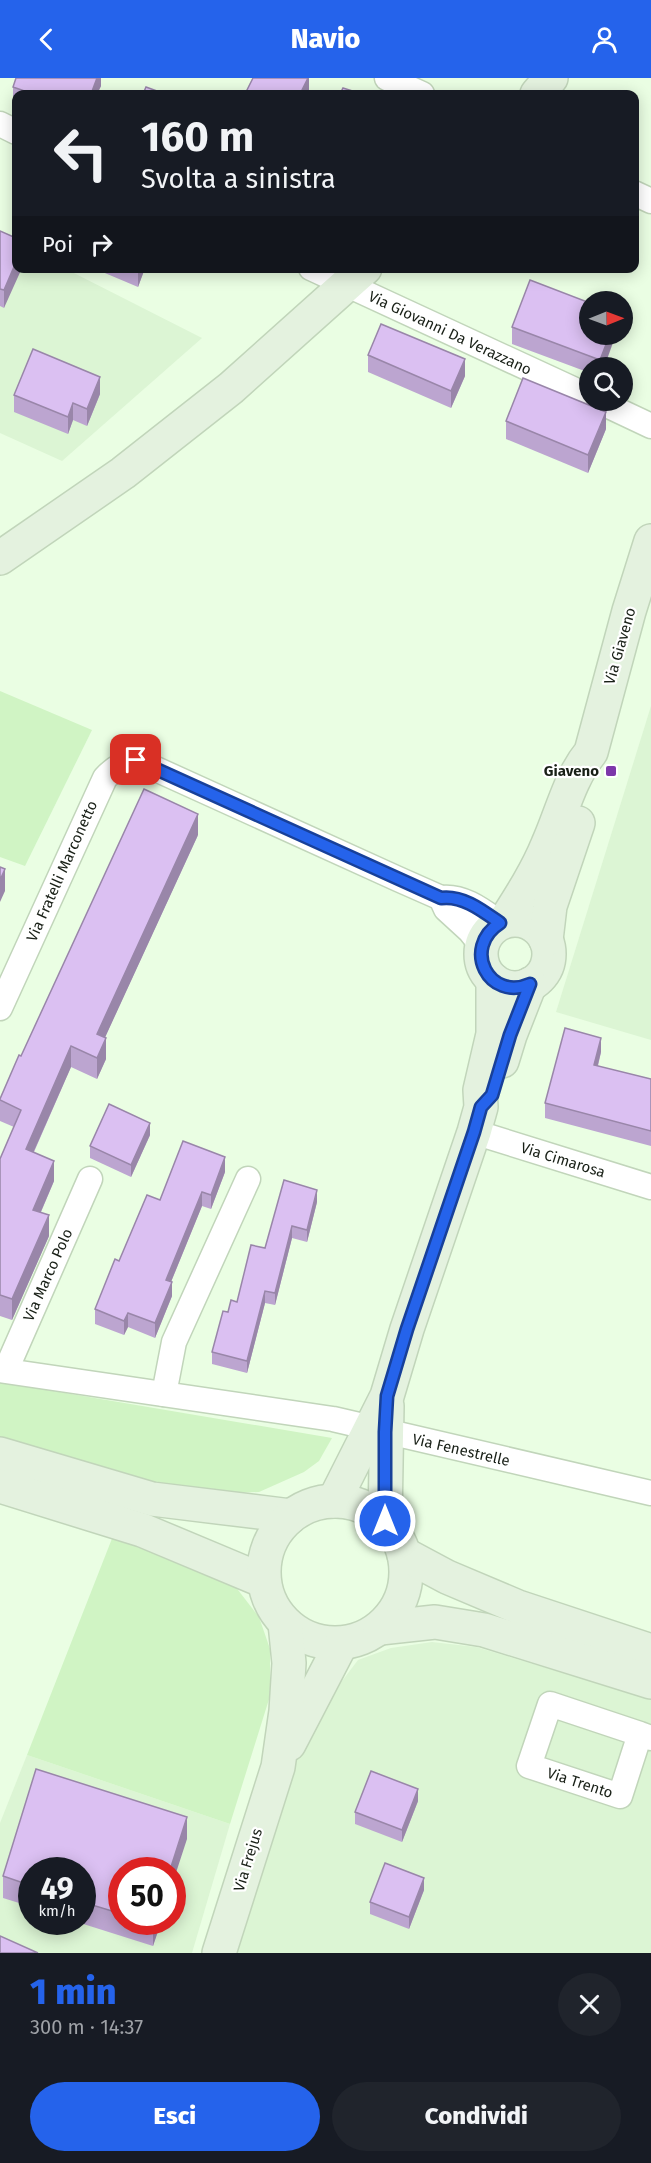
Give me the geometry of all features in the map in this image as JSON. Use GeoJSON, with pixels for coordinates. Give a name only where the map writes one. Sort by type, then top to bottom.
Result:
{"type":"FeatureCollection","features":[{"type":"Feature","properties":{"kind":"main road"},"geometry":{"type":"LineString","coordinates":[[540,90],[551,78]]}},
{"type":"Feature","properties":{"kind":"main road"},"geometry":{"type":"LineString","coordinates":[[0,558],[132,466],[231,388],[356,277]]}},
{"type":"Feature","properties":{"kind":"main road","name":"Via Giaveno"},"geometry":{"type":"LineString","coordinates":[[495,930],[526,889],[548,846],[578,768],[591,752],[648,555]]}},
{"type":"Feature","properties":{"kind":"main road","name":"Via Giaveno"},"geometry":{"type":"LineString","coordinates":[[546,940],[550,906],[594,774],[591,752]]}},
{"type":"Feature","properties":{"kind":"main road"},"geometry":{"type":"LineString","coordinates":[[515,920],[530,923],[542,933],[546,940],[549,950],[547,965],[542,974],[523,987],[503,986],[493,980],[482,963],[495,930],[515,920]]}},
{"type":"Feature","properties":{"kind":"main road"},"geometry":{"type":"LineString","coordinates":[[478,1120],[480,1090],[493,1034],[493,980]]}},
{"type":"Feature","properties":{"kind":"main road"},"geometry":{"type":"LineString","coordinates":[[334,1501],[378,1430],[407,1329],[478,1120],[492,1095],[510,1035],[530,984]]}},
{"type":"Feature","properties":{"kind":"main road"},"geometry":{"type":"LineString","coordinates":[[378,1430],[385,1521]]}},
{"type":"Feature","properties":{"kind":"main road"},"geometry":{"type":"LineString","coordinates":[[0,1454],[152,1499],[291,1516]]}},
{"type":"Feature","properties":{"kind":"main road"},"geometry":{"type":"LineString","coordinates":[[0,1486],[142,1530],[264,1581]]}},
{"type":"Feature","properties":{"kind":"main road"},"geometry":{"type":"LineString","coordinates":[[334,1501],[358,1504],[385,1521],[399,1540],[404,1554],[406,1574],[404,1593],[398,1606],[380,1628],[363,1638],[341,1644],[327,1644],[298,1633],[274,1610],[264,1581],[265,1559],[273,1537],[291,1516],[308,1506],[334,1501]]}},
{"type":"Feature","properties":{"kind":"main road"},"geometry":{"type":"LineString","coordinates":[[404,1554],[447,1576],[518,1607],[651,1651]]}},
{"type":"Feature","properties":{"kind":"main road"},"geometry":{"type":"LineString","coordinates":[[380,1628],[435,1622],[484,1630],[651,1682]]}},
{"type":"Feature","properties":{"kind":"main road","name":"Via Frejus"},"geometry":{"type":"LineString","coordinates":[[219,1953],[278,1767],[286,1711],[289,1663],[285,1623]]}},
{"type":"Feature","properties":{"kind":"main road","name":"Via Frejus"},"geometry":{"type":"LineString","coordinates":[[278,1767],[341,1644]]}},
{"type":"Feature","properties":{"kind":"street"},"geometry":{"type":"LineString","coordinates":[[387,78],[413,90]]}},
{"type":"Feature","properties":{"kind":"street","name":"Via Giovanni Da Verazzano"},"geometry":{"type":"LineString","coordinates":[[336,273],[356,277],[579,391]]}},
{"type":"Feature","properties":{"kind":"street"},"geometry":{"type":"LineString","coordinates":[[619,411],[651,426]]}},
{"type":"Feature","properties":{"kind":"street","name":"Via Fratelli Marconetto"},"geometry":{"type":"LineString","coordinates":[[0,1008],[101,785],[112,770],[124,763],[136,760],[441,898],[452,896],[480,909],[495,930]]}},
{"type":"Feature","properties":{"kind":"street","name":"Via Cimarosa"},"geometry":{"type":"LineString","coordinates":[[478,1120],[651,1187]]}},
{"type":"Feature","properties":{"kind":"street","name":"Via Marco Polo"},"geometry":{"type":"LineString","coordinates":[[3,1370],[90,1179]]}},
{"type":"Feature","properties":{"kind":"street"},"geometry":{"type":"LineString","coordinates":[[164,1394],[174,1342],[248,1179]]}},
{"type":"Feature","properties":{"kind":"street","name":"Via Fenestrelle"},"geometry":{"type":"LineString","coordinates":[[3,1370],[333,1419],[651,1493]]}},
{"type":"Feature","properties":{"kind":"street","name":"Via Trento"},"geometry":{"type":"LineString","coordinates":[[550,1704],[646,1736],[620,1796],[529,1766],[550,1704]]}},
{"type":"Feature","properties":{"kind":"shaded area"},"geometry":{"type":"Polygon","coordinates":[[[0,235],[12,260],[12,273],[74,273],[202,338],[62,461],[0,433],[0,235]]]}},
{"type":"Feature","properties":{"kind":"shaded area"},"geometry":{"type":"Polygon","coordinates":[[[0,691],[92,730],[25,866],[0,857],[0,691]]]}},
{"type":"Feature","properties":{"kind":"shaded area"},"geometry":{"type":"Polygon","coordinates":[[[651,706],[651,1040],[556,1012],[651,706]]]}},
{"type":"Feature","properties":{"kind":"shaded area"},"geometry":{"type":"Polygon","coordinates":[[[0,1382],[332,1438],[319,1461],[304,1472],[259,1492],[191,1491],[138,1479],[0,1439],[0,1382]]]}},
{"type":"Feature","properties":{"kind":"shaded area"},"geometry":{"type":"Polygon","coordinates":[[[113,1536],[235,1586],[259,1617],[270,1649],[270,1696],[230,1824],[27,1755],[113,1536]]]}},
{"type":"Feature","properties":{"kind":"shaded area"},"geometry":{"type":"Polygon","coordinates":[[[432,1642],[476,1647],[651,1699],[651,1953],[235,1953],[292,1769],[326,1702],[358,1660],[391,1648],[432,1642]]]}},
{"type":"Feature","properties":{"kind":"shaded area"},"geometry":{"type":"Polygon","coordinates":[[[27,1755],[230,1824],[192,1953],[0,1953],[0,1823],[27,1755]]]}},
{"type":"Feature","properties":{"kind":"building"},"geometry":{"type":"Polygon","coordinates":[[[16,78],[97,78],[92,90],[22,90],[13,87],[16,78]]]}},
{"type":"Feature","properties":{"kind":"building"},"geometry":{"type":"Polygon","coordinates":[[[253,78],[308,78],[302,90],[247,90],[253,78]]]}},
{"type":"Feature","properties":{"kind":"building"},"geometry":{"type":"Polygon","coordinates":[[[0,231],[12,236],[12,271],[4,290],[0,289],[0,231]]]}},
{"type":"Feature","properties":{"kind":"building"},"geometry":{"type":"Polygon","coordinates":[[[530,280],[579,299],[579,345],[606,345],[601,357],[592,357],[512,327],[530,280]]]}},
{"type":"Feature","properties":{"kind":"building"},"geometry":{"type":"Polygon","coordinates":[[[381,324],[465,359],[451,391],[368,355],[381,324]]]}},
{"type":"Feature","properties":{"kind":"building"},"geometry":{"type":"Polygon","coordinates":[[[33,349],[100,377],[87,409],[73,403],[68,417],[14,395],[33,349]]]}},
{"type":"Feature","properties":{"kind":"building"},"geometry":{"type":"Polygon","coordinates":[[[523,378],[579,401],[579,411],[606,412],[588,455],[506,421],[523,378]]]}},
{"type":"Feature","properties":{"kind":"building"},"geometry":{"type":"Polygon","coordinates":[[[144,789],[198,814],[97,1034],[106,1038],[97,1058],[71,1046],[26,1149],[54,1161],[33,1210],[49,1215],[12,1299],[0,1295],[0,1159],[21,1110],[0,1099],[144,789]]]}},
{"type":"Feature","properties":{"kind":"building"},"geometry":{"type":"Polygon","coordinates":[[[0,867],[5,869],[0,880],[0,867]]]}},
{"type":"Feature","properties":{"kind":"building"},"geometry":{"type":"Polygon","coordinates":[[[565,1028],[601,1038],[594,1065],[651,1079],[651,1131],[545,1103],[565,1028]]]}},
{"type":"Feature","properties":{"kind":"building"},"geometry":{"type":"Polygon","coordinates":[[[109,1104],[150,1123],[131,1165],[90,1146],[109,1104]]]}},
{"type":"Feature","properties":{"kind":"building"},"geometry":{"type":"Polygon","coordinates":[[[183,1141],[225,1157],[211,1195],[202,1192],[166,1280],[172,1282],[155,1323],[128,1313],[124,1321],[95,1309],[115,1259],[119,1261],[147,1195],[160,1200],[183,1141]]]}},
{"type":"Feature","properties":{"kind":"building"},"geometry":{"type":"Polygon","coordinates":[[[284,1180],[317,1190],[307,1230],[292,1226],[275,1293],[265,1291],[247,1361],[212,1352],[223,1311],[228,1312],[231,1300],[237,1302],[251,1245],[265,1248],[284,1180]]]}},
{"type":"Feature","properties":{"kind":"building"},"geometry":{"type":"Polygon","coordinates":[[[36,1769],[187,1817],[174,1857],[108,1857],[108,1910],[96,1906],[96,1857],[18,1857],[18,1881],[3,1876],[36,1769]]]}},
{"type":"Feature","properties":{"kind":"building"},"geometry":{"type":"Polygon","coordinates":[[[371,1771],[418,1789],[402,1830],[355,1812],[371,1771]]]}},
{"type":"Feature","properties":{"kind":"building"},"geometry":{"type":"Polygon","coordinates":[[[385,1863],[424,1878],[409,1917],[370,1902],[385,1863]]]}},
{"type":"Feature","properties":{"kind":"building"},"geometry":{"type":"Polygon","coordinates":[[[0,1936],[38,1953],[0,1953],[0,1936]]]}},
{"type":"Feature","properties":{"kind":"place","name":"Giaveno"},"geometry":{"type":"Point","coordinates":[611,771]}},
{"type":"Feature","properties":{"kind":"route"},"geometry":{"type":"LineString","coordinates":[[136,760],[441,898],[452,896],[480,909],[500,923],[489,932],[482,944],[482,963],[486,972],[494,981],[503,986],[519,988],[530,984],[510,1035],[492,1095],[481,1107],[387,1396],[385,1521]]}}]}
